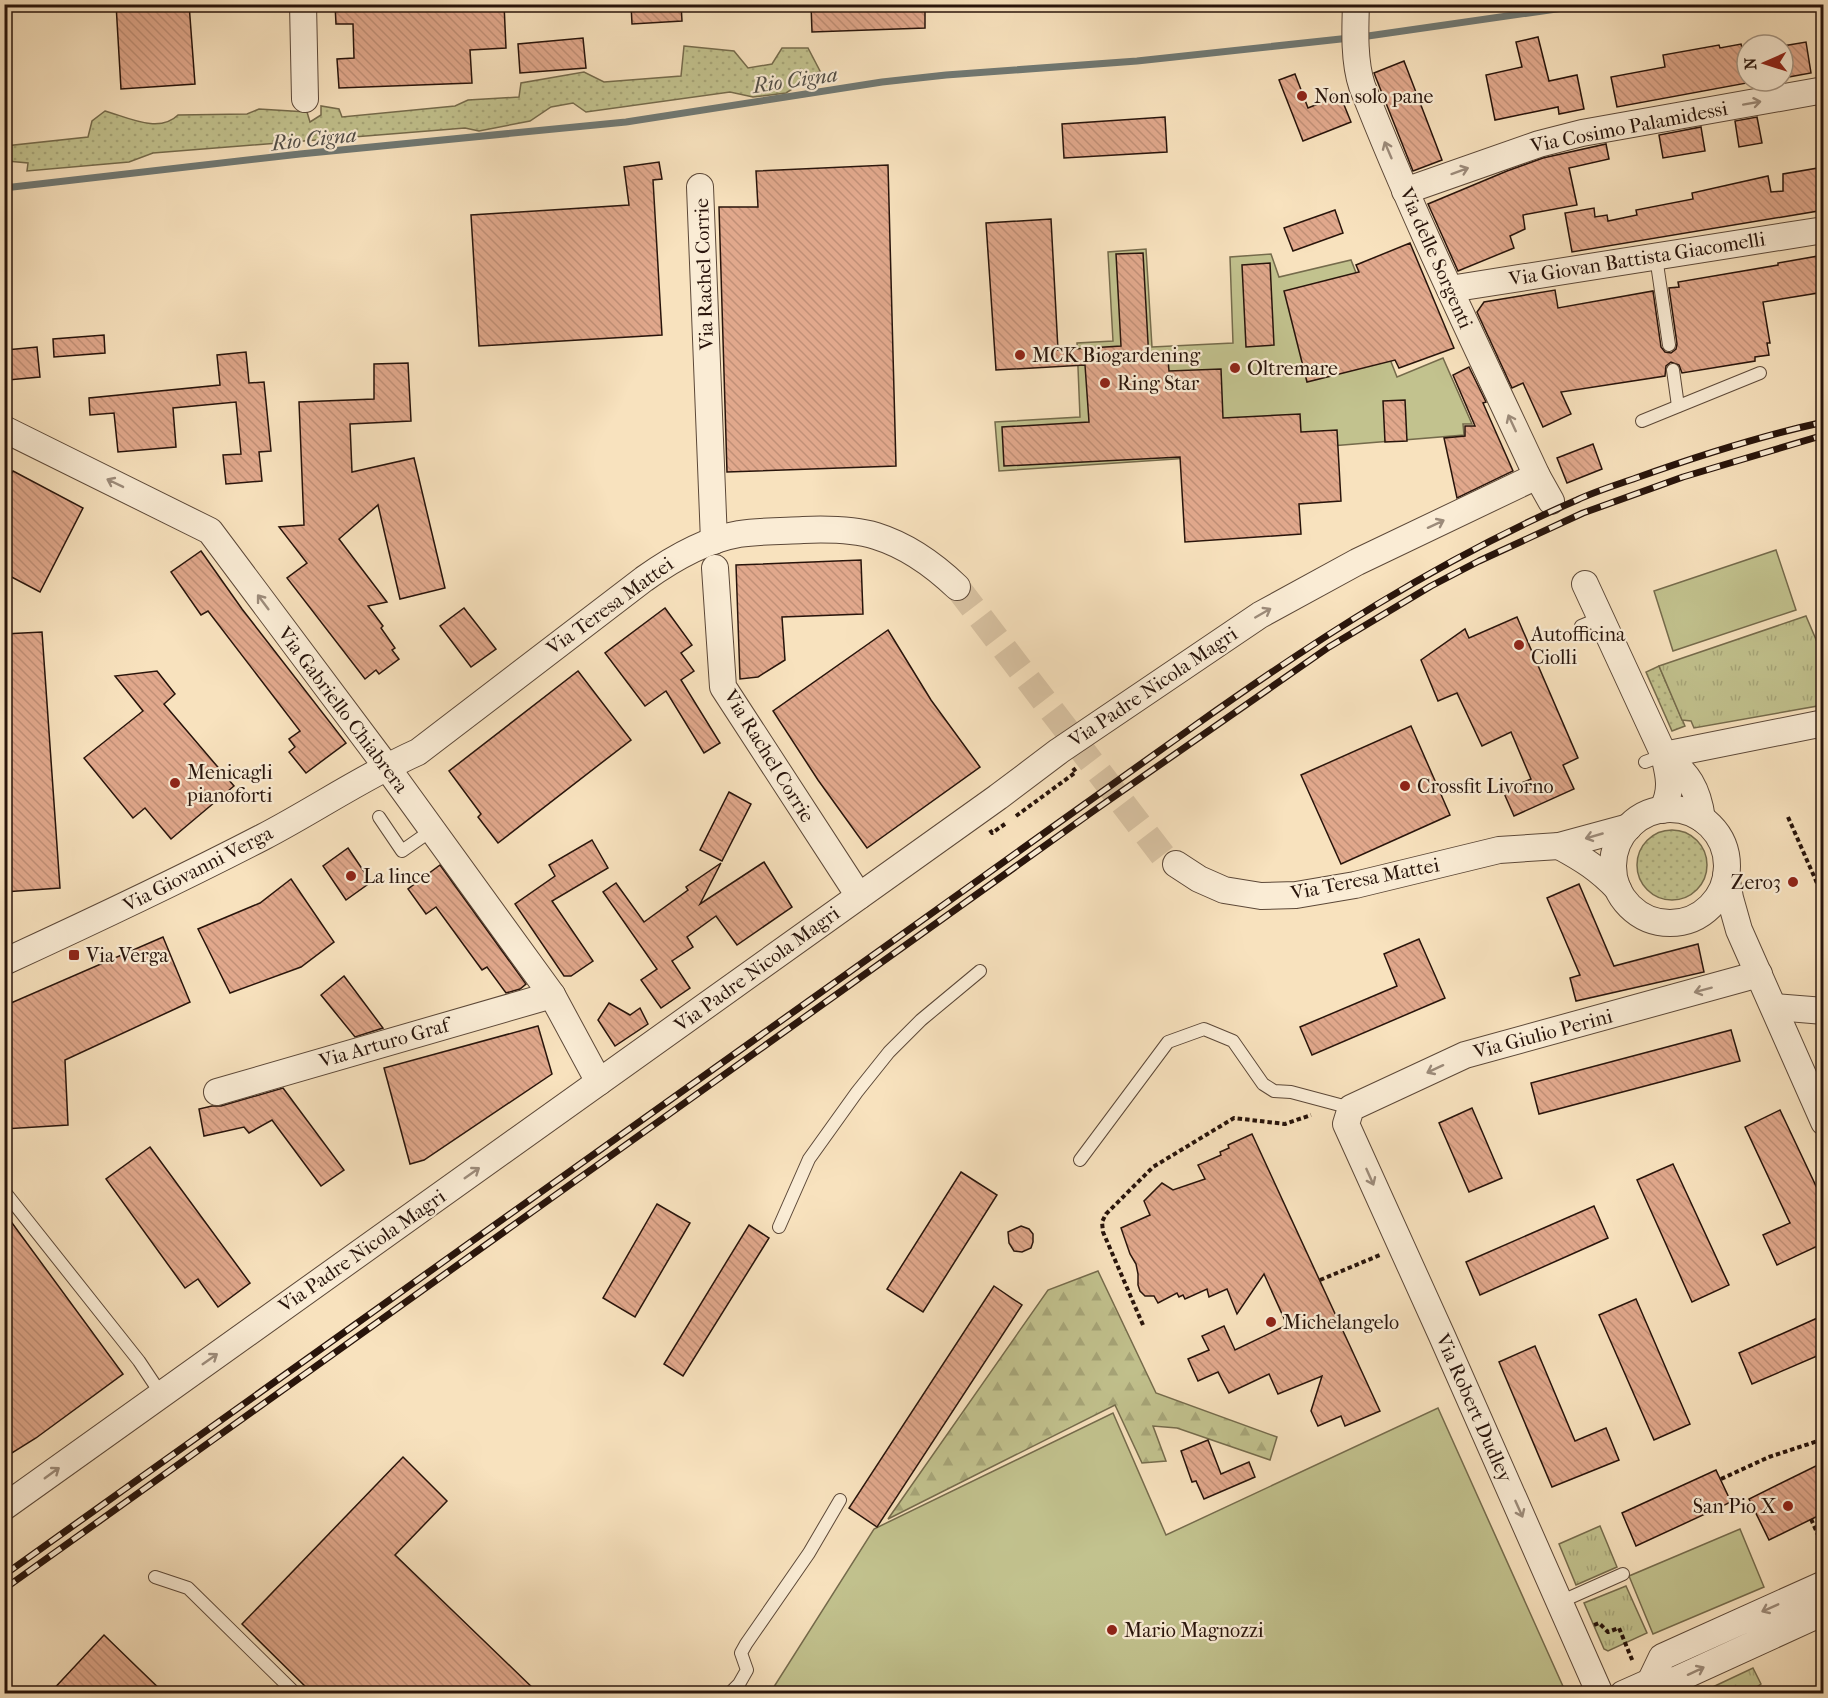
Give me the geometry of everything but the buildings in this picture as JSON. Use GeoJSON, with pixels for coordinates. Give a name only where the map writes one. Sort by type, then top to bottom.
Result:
{"type":"FeatureCollection","features":[{"type":"Feature","properties":{"kind":"street"},"geometry":{"type":"LineString","coordinates":[[303,4],[305,99]]}},
{"type":"Feature","properties":{"kind":"street","name":"Via delle Sorgenti"},"geometry":{"type":"LineString","coordinates":[[1356,6],[1357,63],[1362,86],[1405,191],[1537,476],[1551,501]]}},
{"type":"Feature","properties":{"kind":"street","name":"Via Cosimo Palamidessi"},"geometry":{"type":"LineString","coordinates":[[1405,191],[1539,144],[1582,133],[1824,90]]}},
{"type":"Feature","properties":{"kind":"street","name":"Via Rachel Corrie"},"geometry":{"type":"LineString","coordinates":[[700,187],[714,541]]}},
{"type":"Feature","properties":{"kind":"street","name":"Via Giovan Battista Giacomelli"},"geometry":{"type":"LineString","coordinates":[[1450,289],[1824,230]]}},
{"type":"Feature","properties":{"kind":"street","name":"Via Gabriello Chiabrera"},"geometry":{"type":"LineString","coordinates":[[4,429],[210,531],[386,766],[552,995],[599,1082]]}},
{"type":"Feature","properties":{"kind":"street","name":"Via Padre Nicola Magri"},"geometry":{"type":"LineString","coordinates":[[4,1507],[1076,740],[1260,615],[1357,562],[1537,476]]}},
{"type":"Feature","properties":{"kind":"street","name":"Via Teresa Mattei"},"geometry":{"type":"LineString","coordinates":[[386,766],[418,752],[572,632],[664,565],[714,541],[738,534],[776,531],[820,529],[866,533],[909,550],[935,567],[957,588]]}},
{"type":"Feature","properties":{"kind":"street","name":"Via Rachel Corrie"},"geometry":{"type":"LineString","coordinates":[[715,568],[723,687],[859,896]]}},
{"type":"Feature","properties":{"kind":"street"},"geometry":{"type":"LineString","coordinates":[[1585,584],[1591,622],[1654,759],[1669,776],[1670,791],[1662,810]]}},
{"type":"Feature","properties":{"kind":"street"},"geometry":{"type":"LineString","coordinates":[[1654,759],[1824,723]]}},
{"type":"Feature","properties":{"kind":"street"},"geometry":{"type":"LineString","coordinates":[[1654,759],[1682,769],[1700,802],[1702,819]]}},
{"type":"Feature","properties":{"kind":"street","name":"Via Giovanni Verga"},"geometry":{"type":"LineString","coordinates":[[4,962],[146,896],[261,838],[386,766]]}},
{"type":"Feature","properties":{"kind":"street"},"geometry":{"type":"LineString","coordinates":[[1618,889],[1614,862],[1619,843],[1629,828],[1651,813],[1662,810],[1683,810],[1711,826],[1723,844],[1728,864],[1717,898],[1696,918]]}},
{"type":"Feature","properties":{"kind":"street","name":"Via Teresa Mattei"},"geometry":{"type":"LineString","coordinates":[[1176,864],[1199,879],[1224,890],[1261,896],[1283,896],[1317,893],[1499,850],[1559,846],[1629,828]]}},
{"type":"Feature","properties":{"kind":"street"},"geometry":{"type":"LineString","coordinates":[[1559,846],[1589,862],[1603,873],[1618,889],[1629,906],[1647,918],[1669,924],[1696,918],[1739,930]]}},
{"type":"Feature","properties":{"kind":"street"},"geometry":{"type":"LineString","coordinates":[[1726,876],[1739,930],[1824,1122]]}},
{"type":"Feature","properties":{"kind":"street","name":"Via Giulio Perini"},"geometry":{"type":"LineString","coordinates":[[1348,1116],[1465,1055],[1759,974]]}},
{"type":"Feature","properties":{"kind":"street","name":"Via Arturo Graf"},"geometry":{"type":"LineString","coordinates":[[217,1092],[552,995]]}},
{"type":"Feature","properties":{"kind":"street"},"geometry":{"type":"LineString","coordinates":[[1774,1007],[1824,1011]]}},
{"type":"Feature","properties":{"kind":"street","name":"Via Robert Dudley"},"geometry":{"type":"LineString","coordinates":[[1348,1116],[1600,1694]]}},
{"type":"Feature","properties":{"kind":"street"},"geometry":{"type":"LineString","coordinates":[[1643,1688],[1662,1657],[1824,1584]]}},
{"type":"Feature","properties":{"kind":"street"},"geometry":{"type":"LineString","coordinates":[[1643,1688],[1671,1682],[1824,1612]]}},
{"type":"Feature","properties":{"kind":"lane"},"geometry":{"type":"LineString","coordinates":[[1656,257],[1669,345]]}},
{"type":"Feature","properties":{"kind":"lane"},"geometry":{"type":"LineString","coordinates":[[1673,370],[1678,406]]}},
{"type":"Feature","properties":{"kind":"lane"},"geometry":{"type":"LineString","coordinates":[[1642,421],[1760,374]]}},
{"type":"Feature","properties":{"kind":"lane"},"geometry":{"type":"LineString","coordinates":[[379,818],[402,851],[432,830]]}},
{"type":"Feature","properties":{"kind":"lane"},"geometry":{"type":"LineString","coordinates":[[779,1227],[809,1159],[856,1092],[889,1052],[921,1020],[980,970]]}},
{"type":"Feature","properties":{"kind":"lane"},"geometry":{"type":"LineString","coordinates":[[1080,1160],[1168,1042],[1204,1029],[1233,1041],[1263,1084],[1274,1091],[1291,1092],[1348,1116]]}},
{"type":"Feature","properties":{"kind":"lane"},"geometry":{"type":"LineString","coordinates":[[4,1191],[139,1361],[161,1394]]}},
{"type":"Feature","properties":{"kind":"lane"},"geometry":{"type":"LineString","coordinates":[[729,1694],[739,1684],[747,1670],[741,1653],[746,1644],[809,1553],[840,1500]]}},
{"type":"Feature","properties":{"kind":"lane"},"geometry":{"type":"LineString","coordinates":[[1560,1602],[1623,1574]]}},
{"type":"Feature","properties":{"kind":"lane"},"geometry":{"type":"LineString","coordinates":[[155,1576],[188,1588],[296,1694]]}},
{"type":"Feature","properties":{"kind":"path"},"geometry":{"type":"LineString","coordinates":[[992,833],[1076,772]]}},
{"type":"Feature","properties":{"kind":"path"},"geometry":{"type":"LineString","coordinates":[[1788,817],[1824,899]]}},
{"type":"Feature","properties":{"kind":"path"},"geometry":{"type":"LineString","coordinates":[[1143,1325],[1103,1232],[1102,1222],[1106,1214],[1153,1167],[1234,1118],[1285,1124],[1302,1119]]}},
{"type":"Feature","properties":{"kind":"path"},"geometry":{"type":"LineString","coordinates":[[1320,1280],[1380,1255]]}},
{"type":"Feature","properties":{"kind":"path"},"geometry":{"type":"LineString","coordinates":[[1721,1479],[1769,1457],[1824,1439]]}},
{"type":"Feature","properties":{"kind":"path"},"geometry":{"type":"LineString","coordinates":[[1811,1519],[1819,1537],[1824,1535]]}},
{"type":"Feature","properties":{"kind":"path"},"geometry":{"type":"LineString","coordinates":[[1590,1626],[1599,1623],[1608,1632],[1619,1628],[1643,1688]]}},
{"type":"Feature","properties":{"kind":"green space"},"geometry":{"type":"Polygon","coordinates":[[[684,46],[734,51],[748,68],[772,64],[782,48],[808,48],[820,71],[786,93],[753,97],[730,92],[586,112],[573,103],[551,107],[530,121],[479,131],[465,128],[153,153],[129,162],[27,171],[28,163],[7,161],[5,163],[5,146],[88,137],[92,121],[105,111],[152,124],[170,121],[178,115],[247,114],[259,109],[307,112],[310,122],[321,115],[321,106],[339,109],[342,117],[455,106],[468,100],[519,97],[521,83],[584,72],[604,82],[681,76],[684,46]]]}},
{"type":"Feature","properties":{"kind":"green space","name":"Oltremare"},"geometry":{"type":"Polygon","coordinates":[[[1146,249],[1152,347],[1233,343],[1230,257],[1271,254],[1279,277],[1351,260],[1397,377],[1443,358],[1472,424],[1463,424],[1464,435],[999,471],[995,422],[1080,417],[1077,343],[1113,341],[1108,252],[1146,249]]]}},
{"type":"Feature","properties":{"kind":"green space"},"geometry":{"type":"Polygon","coordinates":[[[1776,550],[1796,610],[1673,651],[1654,591],[1776,550]]]}},
{"type":"Feature","properties":{"kind":"green space"},"geometry":{"type":"Polygon","coordinates":[[[1806,616],[1823,656],[1823,705],[1694,728],[1691,721],[1682,720],[1659,666],[1806,616]]]}},
{"type":"Feature","properties":{"kind":"green space"},"geometry":{"type":"Polygon","coordinates":[[[1659,666],[1685,726],[1672,731],[1646,672],[1659,666]]]}},
{"type":"Feature","properties":{"kind":"green space"},"geometry":{"type":"Polygon","coordinates":[[[1672,830],[1685,833],[1697,840],[1704,852],[1707,865],[1704,878],[1697,890],[1685,897],[1672,900],[1659,897],[1647,890],[1640,878],[1637,865],[1640,852],[1647,840],[1659,833],[1672,830]]]}},
{"type":"Feature","properties":{"kind":"green space"},"geometry":{"type":"Polygon","coordinates":[[[1098,1271],[1156,1393],[1277,1437],[1270,1460],[1177,1428],[1153,1426],[1166,1461],[1142,1463],[1115,1405],[888,1519],[1048,1290],[1098,1271]]]}},
{"type":"Feature","properties":{"kind":"green space"},"geometry":{"type":"Polygon","coordinates":[[[1438,1408],[1566,1693],[770,1693],[874,1529],[1113,1413],[1166,1535],[1438,1408]]]}},
{"type":"Feature","properties":{"kind":"green space"},"geometry":{"type":"Polygon","coordinates":[[[1600,1526],[1617,1567],[1576,1585],[1559,1544],[1600,1526]]]}},
{"type":"Feature","properties":{"kind":"green space"},"geometry":{"type":"Polygon","coordinates":[[[1740,1529],[1764,1587],[1653,1634],[1629,1576],[1740,1529]]]}},
{"type":"Feature","properties":{"kind":"green space"},"geometry":{"type":"Polygon","coordinates":[[[1626,1586],[1647,1633],[1608,1651],[1604,1649],[1584,1603],[1626,1586]]]}},
{"type":"Feature","properties":{"kind":"green space"},"geometry":{"type":"Polygon","coordinates":[[[1753,1668],[1761,1684],[1748,1693],[1700,1693],[1753,1668]]]}},
{"type":"Feature","properties":{"kind":"waterway","name":"Rio Cigna"},"geometry":{"type":"LineString","coordinates":[[1361,37],[1591,4]]}},
{"type":"Feature","properties":{"kind":"waterway","name":"Rio Cigna"},"geometry":{"type":"LineString","coordinates":[[4,188],[300,154],[626,122],[882,82],[1137,61],[1350,38]]}},
{"type":"Feature","properties":{"kind":"tunnel"},"geometry":{"type":"LineString","coordinates":[[957,587],[1164,857],[1176,864]]}},
{"type":"Feature","properties":{"kind":"railway"},"geometry":{"type":"LineString","coordinates":[[4,1575],[1190,729],[1329,634],[1475,549],[1525,523],[1584,497],[1729,447],[1824,422]]}},
{"type":"Feature","properties":{"kind":"railway"},"geometry":{"type":"LineString","coordinates":[[4,1589],[1092,812],[1329,647],[1431,586],[1583,513],[1683,477],[1824,435]]}},
{"type":"Feature","properties":{"kind":"place","name":"Non solo pane"},"geometry":{"type":"Point","coordinates":[1302,96]}},
{"type":"Feature","properties":{"kind":"place","name":"MCK Biogardening"},"geometry":{"type":"Point","coordinates":[1020,355]}},
{"type":"Feature","properties":{"kind":"place","name":"Oltremare"},"geometry":{"type":"Point","coordinates":[1235,368]}},
{"type":"Feature","properties":{"kind":"place","name":"Ring Star"},"geometry":{"type":"Point","coordinates":[1105,383]}},
{"type":"Feature","properties":{"kind":"place","name":"Autofficina Ciolli"},"geometry":{"type":"Point","coordinates":[1519,645]}},
{"type":"Feature","properties":{"kind":"place","name":"Menicagli pianoforti"},"geometry":{"type":"Point","coordinates":[175,783]}},
{"type":"Feature","properties":{"kind":"place","name":"Crossfit Livorno"},"geometry":{"type":"Point","coordinates":[1405,786]}},
{"type":"Feature","properties":{"kind":"place","name":"La lince"},"geometry":{"type":"Point","coordinates":[351,876]}},
{"type":"Feature","properties":{"kind":"place","name":"Zero3"},"geometry":{"type":"Point","coordinates":[1793,882]}},
{"type":"Feature","properties":{"kind":"place","name":"Via Verga"},"geometry":{"type":"Point","coordinates":[74,955]}},
{"type":"Feature","properties":{"kind":"place","name":"Michelangelo"},"geometry":{"type":"Point","coordinates":[1271,1322]}},
{"type":"Feature","properties":{"kind":"place","name":"San Pio X"},"geometry":{"type":"Point","coordinates":[1788,1506]}},
{"type":"Feature","properties":{"kind":"place","name":"Mario Magnozzi"},"geometry":{"type":"Point","coordinates":[1112,1630]}}]}
